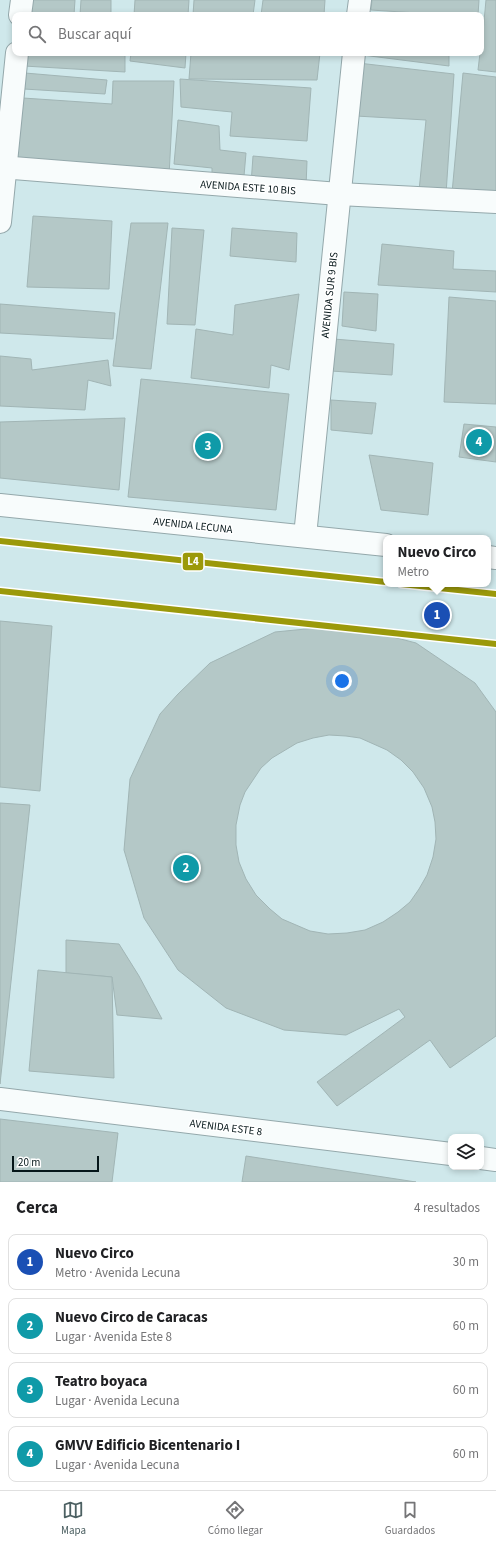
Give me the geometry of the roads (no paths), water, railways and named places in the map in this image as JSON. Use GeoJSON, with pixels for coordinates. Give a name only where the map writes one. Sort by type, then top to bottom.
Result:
{"type":"FeatureCollection","features":[{"type":"Feature","properties":{"kind":"street"},"geometry":{"type":"LineString","coordinates":[[20,12],[22,0]]}},
{"type":"Feature","properties":{"kind":"street"},"geometry":{"type":"LineString","coordinates":[[358,12],[360,0]]}},
{"type":"Feature","properties":{"kind":"street"},"geometry":{"type":"LineString","coordinates":[[0,222],[3,167],[17,56]]}},
{"type":"Feature","properties":{"kind":"street","name":"AVENIDA SUR 9 BIS"},"geometry":{"type":"LineString","coordinates":[[305,536],[354,56]]}},
{"type":"Feature","properties":{"kind":"street","name":"AVENIDA ESTE 10 BIS"},"geometry":{"type":"LineString","coordinates":[[3,167],[339,194],[496,202]]}},
{"type":"Feature","properties":{"kind":"street","name":"AVENIDA LECUNA"},"geometry":{"type":"LineString","coordinates":[[0,505],[383,545]]}},
{"type":"Feature","properties":{"kind":"street","name":"AVENIDA ESTE 8"},"geometry":{"type":"LineString","coordinates":[[0,1099],[448,1154]]}},
{"type":"Feature","properties":{"kind":"street"},"geometry":{"type":"LineString","coordinates":[[484,1158],[496,1160]]}},
{"type":"Feature","properties":{"kind":"place","name":"GMVV Edificio Bicentenario I"},"geometry":{"type":"Point","coordinates":[479,442]}},
{"type":"Feature","properties":{"kind":"place","name":"Teatro boyaca"},"geometry":{"type":"Point","coordinates":[208,446]}},
{"type":"Feature","properties":{"kind":"place","name":"Nuevo Circo"},"geometry":{"type":"Point","coordinates":[437,615]}},
{"type":"Feature","properties":{"kind":"place","name":"Nuevo Circo de Caracas"},"geometry":{"type":"Point","coordinates":[186,868]}}]}
